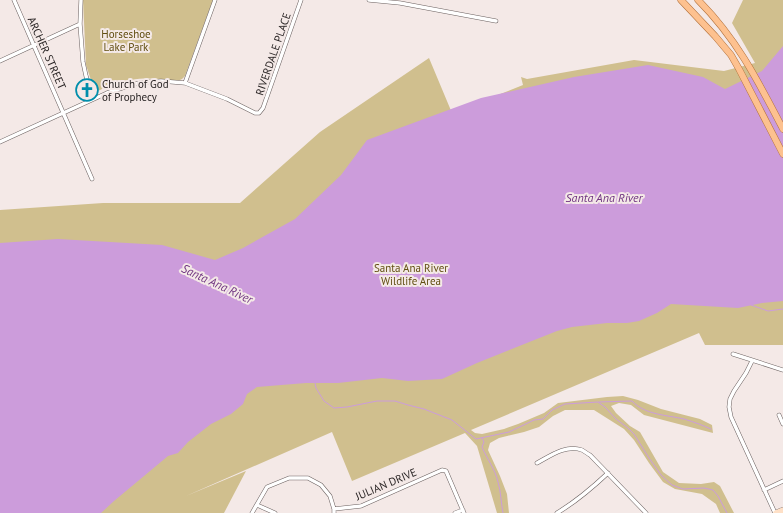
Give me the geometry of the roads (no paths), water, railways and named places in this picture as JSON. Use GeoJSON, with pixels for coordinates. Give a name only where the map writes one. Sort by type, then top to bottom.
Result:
{"type":"FeatureCollection","features":[{"type":"Feature","properties":{"kind":"main road"},"geometry":{"type":"LineString","coordinates":[[681,0],[699,18],[731,55],[783,154]]}},
{"type":"Feature","properties":{"kind":"main road"},"geometry":{"type":"LineString","coordinates":[[698,0],[735,44],[753,72],[783,129]]}},
{"type":"Feature","properties":{"kind":"main road"},"geometry":{"type":"LineString","coordinates":[[775,513],[783,510]]}},
{"type":"Feature","properties":{"kind":"street","name":"ARCHER STREET"},"geometry":{"type":"LineString","coordinates":[[14,0],[92,179]]}},
{"type":"Feature","properties":{"kind":"street"},"geometry":{"type":"LineString","coordinates":[[81,0],[80,24],[83,62],[93,99]]}},
{"type":"Feature","properties":{"kind":"street"},"geometry":{"type":"LineString","coordinates":[[0,142],[113,90],[147,82],[161,81],[185,83],[215,0]]}},
{"type":"Feature","properties":{"kind":"street","name":"RIVERDALE PLACE"},"geometry":{"type":"LineString","coordinates":[[185,83],[227,99],[255,113],[259,113],[263,108],[301,0]]}},
{"type":"Feature","properties":{"kind":"street"},"geometry":{"type":"LineString","coordinates":[[369,0],[400,3],[496,21]]}},
{"type":"Feature","properties":{"kind":"street"},"geometry":{"type":"LineString","coordinates":[[0,61],[80,24]]}},
{"type":"Feature","properties":{"kind":"street"},"geometry":{"type":"LineString","coordinates":[[733,354],[783,370]]}},
{"type":"Feature","properties":{"kind":"street"},"geometry":{"type":"LineString","coordinates":[[752,361],[734,391],[730,399],[729,407],[731,417],[775,513]]}},
{"type":"Feature","properties":{"kind":"street"},"geometry":{"type":"LineString","coordinates":[[779,415],[783,424]]}},
{"type":"Feature","properties":{"kind":"street"},"geometry":{"type":"LineString","coordinates":[[537,463],[559,451],[570,448],[581,450],[590,455],[646,513]]}},
{"type":"Feature","properties":{"kind":"street","name":"JULIAN DRIVE"},"geometry":{"type":"LineString","coordinates":[[334,511],[361,506],[442,470],[446,470],[464,511]]}},
{"type":"Feature","properties":{"kind":"street"},"geometry":{"type":"LineString","coordinates":[[557,513],[588,492],[608,473]]}},
{"type":"Feature","properties":{"kind":"street"},"geometry":{"type":"LineString","coordinates":[[252,513],[267,487],[289,478],[308,478],[321,485],[330,496],[334,511]]}},
{"type":"Feature","properties":{"kind":"street"},"geometry":{"type":"LineString","coordinates":[[764,490],[783,482]]}},
{"type":"Feature","properties":{"kind":"street"},"geometry":{"type":"LineString","coordinates":[[257,505],[274,513]]}},
{"type":"Feature","properties":{"kind":"street"},"geometry":{"type":"LineString","coordinates":[[456,513],[464,511]]}},
{"type":"Feature","properties":{"kind":"water","name":"Santa Ana River"},"geometry":{"type":"Polygon","coordinates":[[[783,46],[783,301],[762,303],[738,308],[671,304],[657,313],[639,321],[572,327],[557,331],[477,363],[442,379],[408,381],[382,378],[338,383],[306,383],[257,387],[247,394],[243,404],[231,414],[211,424],[188,442],[178,453],[168,456],[101,513],[0,513],[0,243],[58,239],[162,245],[215,260],[243,248],[295,219],[341,175],[367,140],[481,98],[574,77],[648,65],[703,77],[725,89],[762,71],[783,46]]]}},
{"type":"Feature","properties":{"kind":"waterway"},"geometry":{"type":"LineString","coordinates":[[751,305],[768,311],[783,309]]}},
{"type":"Feature","properties":{"kind":"waterway"},"geometry":{"type":"LineString","coordinates":[[315,383],[316,388],[324,401],[334,408],[377,401],[395,401],[424,409],[452,420],[476,439],[509,432],[534,420],[543,419],[552,410],[565,404],[598,402],[634,434],[661,475],[672,485],[683,489],[704,488],[713,490],[727,513]]}},
{"type":"Feature","properties":{"kind":"waterway"},"geometry":{"type":"LineString","coordinates":[[599,402],[632,401],[637,406],[650,412],[684,419],[711,429]]}},
{"type":"Feature","properties":{"kind":"waterway"},"geometry":{"type":"LineString","coordinates":[[482,438],[484,442],[482,447],[498,482],[503,513]]}},
{"type":"Feature","properties":{"kind":"place","name":"Church of God of Prophecy"},"geometry":{"type":"Point","coordinates":[87,90]}},
{"type":"Feature","properties":{"kind":"park label","name":"Horseshoe Lake Park"},"geometry":{"type":"Point","coordinates":[126,40]}},
{"type":"Feature","properties":{"kind":"park label","name":"Santa Ana River Wildlife Area"},"geometry":{"type":"Point","coordinates":[411,274]}}]}
